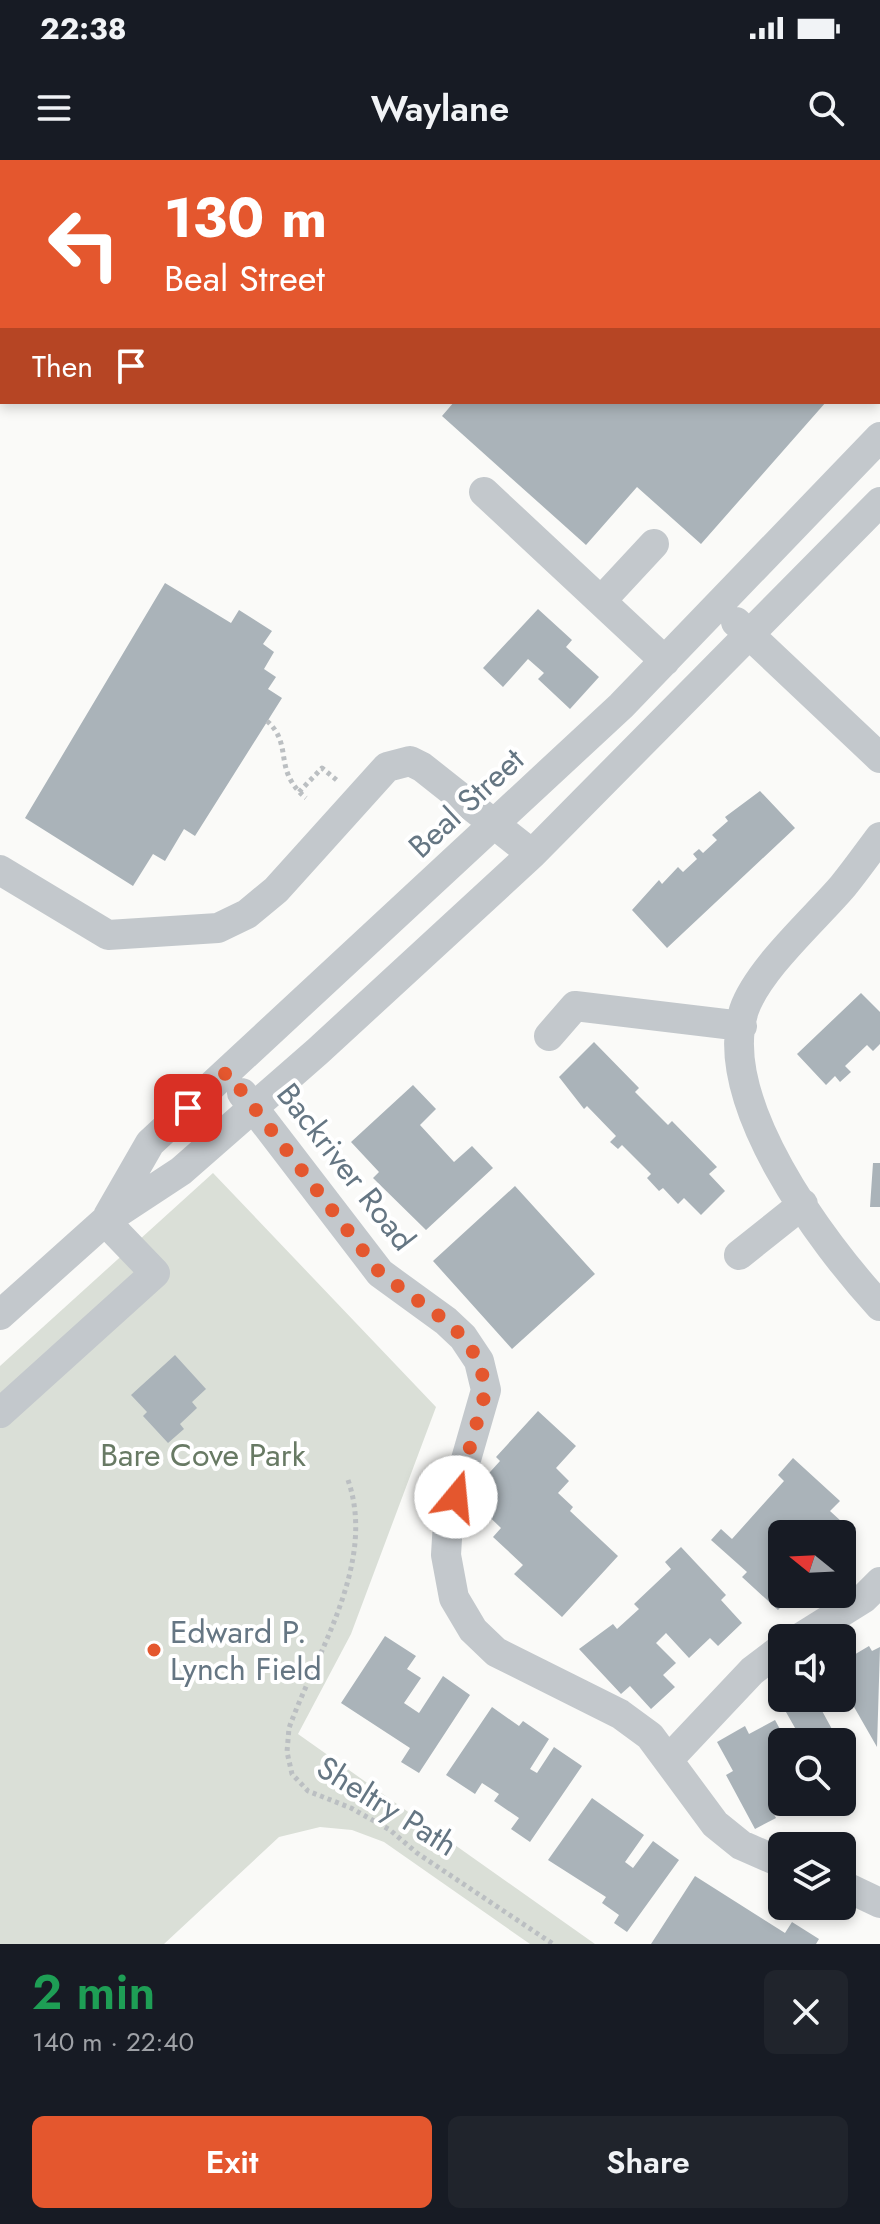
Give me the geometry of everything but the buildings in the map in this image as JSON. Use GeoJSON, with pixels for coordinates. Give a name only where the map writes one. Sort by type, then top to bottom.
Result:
{"type":"FeatureCollection","features":[{"type":"Feature","properties":{"kind":"street","name":"Beal Street"},"geometry":{"type":"LineString","coordinates":[[105,1221],[150,1143],[497,825],[665,661],[880,437]]}},
{"type":"Feature","properties":{"kind":"street"},"geometry":{"type":"LineString","coordinates":[[484,492],[665,661]]}},
{"type":"Feature","properties":{"kind":"street","name":"Beal Street"},"geometry":{"type":"LineString","coordinates":[[0,1315],[105,1221],[181,1171],[532,854],[880,502]]}},
{"type":"Feature","properties":{"kind":"street"},"geometry":{"type":"LineString","coordinates":[[601,601],[654,544]]}},
{"type":"Feature","properties":{"kind":"street"},"geometry":{"type":"LineString","coordinates":[[718,607],[751,634],[880,758]]}},
{"type":"Feature","properties":{"kind":"street"},"geometry":{"type":"LineString","coordinates":[[0,870],[108,935],[218,928],[247,914],[276,890],[387,767],[410,761],[532,854]]}},
{"type":"Feature","properties":{"kind":"street"},"geometry":{"type":"LineString","coordinates":[[880,837],[844,885],[783,951],[744,1009],[742,1026],[742,1081],[762,1132],[803,1204],[844,1265],[880,1306]]}},
{"type":"Feature","properties":{"kind":"street"},"geometry":{"type":"LineString","coordinates":[[549,1036],[575,1006],[742,1026]]}},
{"type":"Feature","properties":{"kind":"street","name":"Backriver Road"},"geometry":{"type":"LineString","coordinates":[[227,1072],[380,1273],[446,1321],[463,1337],[479,1361],[486,1390],[448,1522],[446,1555],[454,1598],[473,1630],[496,1652],[620,1714],[650,1736],[692,1797],[715,1824],[741,1845],[768,1857]]}},
{"type":"Feature","properties":{"kind":"street"},"geometry":{"type":"LineString","coordinates":[[739,1255],[803,1204]]}},
{"type":"Feature","properties":{"kind":"street"},"geometry":{"type":"LineString","coordinates":[[0,1413],[155,1273],[105,1221]]}},
{"type":"Feature","properties":{"kind":"street"},"geometry":{"type":"LineString","coordinates":[[822,1624],[864,1598],[880,1582]]}},
{"type":"Feature","properties":{"kind":"street"},"geometry":{"type":"LineString","coordinates":[[668,1760],[752,1671],[768,1659]]}},
{"type":"Feature","properties":{"kind":"street"},"geometry":{"type":"LineString","coordinates":[[856,1891],[879,1900]]}},
{"type":"Feature","properties":{"kind":"path"},"geometry":{"type":"LineString","coordinates":[[267,721],[281,736],[286,776],[306,798]]}},
{"type":"Feature","properties":{"kind":"path"},"geometry":{"type":"LineString","coordinates":[[299,792],[322,768],[358,798]]}},
{"type":"Feature","properties":{"kind":"path","name":"Sheltry Path"},"geometry":{"type":"LineString","coordinates":[[348,1480],[357,1505],[355,1554],[344,1593],[289,1728],[287,1752],[292,1774],[308,1791],[351,1808],[390,1830],[553,1944]]}},
{"type":"Feature","properties":{"kind":"green space","name":"Bare Cove Park"},"geometry":{"type":"Polygon","coordinates":[[[213,1173],[436,1407],[351,1634],[298,1734],[595,1944],[530,1944],[384,1842],[352,1830],[320,1827],[279,1837],[164,1944],[0,1944],[0,1366],[213,1173]]]}},
{"type":"Feature","properties":{"kind":"place","name":"Edward P. Lynch Field"},"geometry":{"type":"Point","coordinates":[154,1650]}},
{"type":"Feature","properties":{"kind":"route"},"geometry":{"type":"LineString","coordinates":[[188,1108],[227,1072],[380,1273],[463,1337],[479,1361],[486,1390],[456,1497]]}}]}
